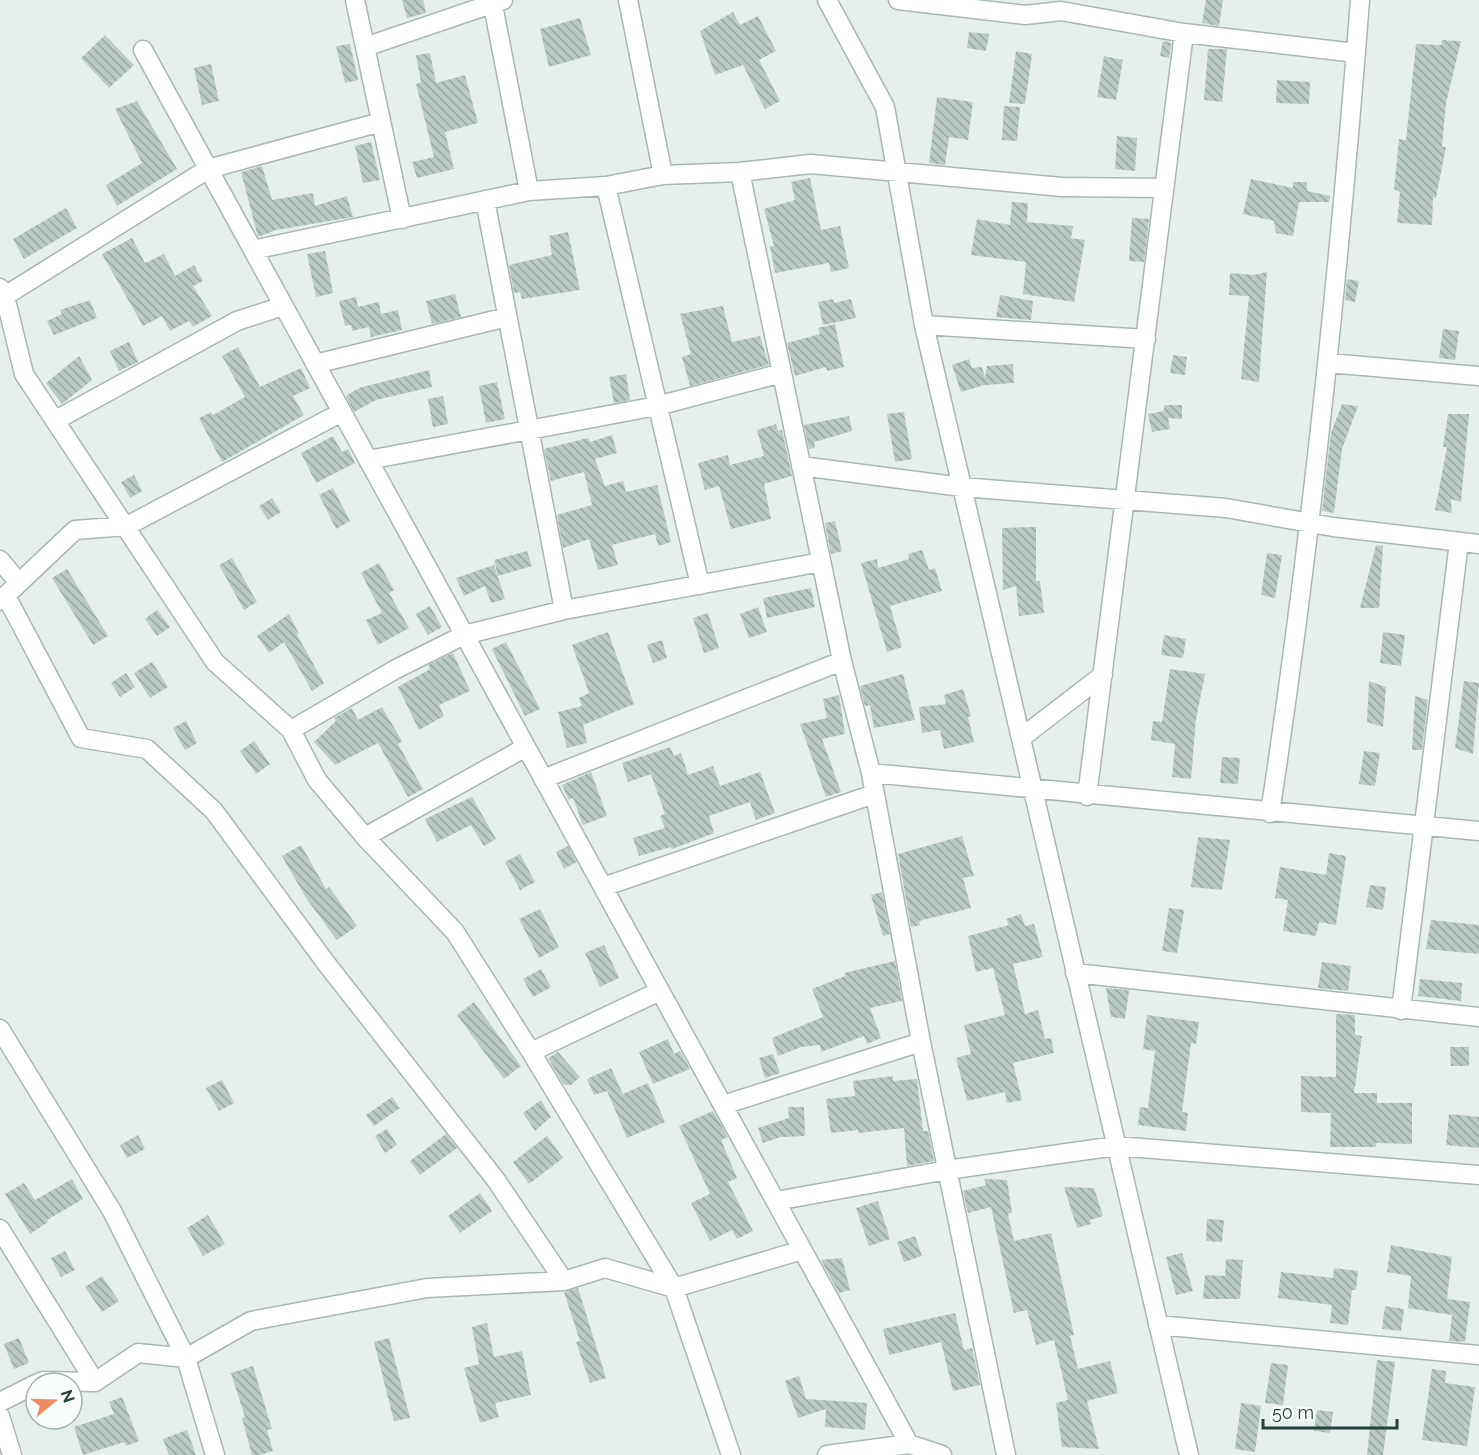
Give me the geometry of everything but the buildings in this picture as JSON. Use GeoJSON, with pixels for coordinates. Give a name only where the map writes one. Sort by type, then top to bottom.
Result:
{"type":"FeatureCollection","features":[{"type":"Feature","properties":{"kind":"street"},"geometry":{"type":"LineString","coordinates":[[355,0],[402,219]]}},
{"type":"Feature","properties":{"kind":"street"},"geometry":{"type":"LineString","coordinates":[[628,0],[663,175]]}},
{"type":"Feature","properties":{"kind":"street"},"geometry":{"type":"LineString","coordinates":[[827,0],[885,107],[924,325],[1189,1455]]}},
{"type":"Feature","properties":{"kind":"street"},"geometry":{"type":"LineString","coordinates":[[898,0],[1025,15],[1062,6],[1184,33],[1356,53]]}},
{"type":"Feature","properties":{"kind":"street"},"geometry":{"type":"LineString","coordinates":[[1270,813],[1310,521],[1328,363],[1360,0]]}},
{"type":"Feature","properties":{"kind":"street"},"geometry":{"type":"LineString","coordinates":[[365,47],[496,1],[529,191]]}},
{"type":"Feature","properties":{"kind":"street"},"geometry":{"type":"LineString","coordinates":[[1088,796],[1184,33]]}},
{"type":"Feature","properties":{"kind":"street"},"geometry":{"type":"LineString","coordinates":[[143,50],[909,1444]]}},
{"type":"Feature","properties":{"kind":"street"},"geometry":{"type":"LineString","coordinates":[[381,122],[208,169],[2,295],[24,374],[127,526],[215,662],[291,730],[317,780],[364,837],[455,932],[531,1052],[674,1288],[731,1455]]}},
{"type":"Feature","properties":{"kind":"street"},"geometry":{"type":"LineString","coordinates":[[253,250],[529,191],[606,186],[663,175],[740,172],[812,164],[1062,187],[1164,188]]}},
{"type":"Feature","properties":{"kind":"street"},"geometry":{"type":"LineString","coordinates":[[740,172],[842,661],[871,773],[921,1042],[1006,1455]]}},
{"type":"Feature","properties":{"kind":"street"},"geometry":{"type":"LineString","coordinates":[[606,186],[700,585]]}},
{"type":"Feature","properties":{"kind":"street"},"geometry":{"type":"LineString","coordinates":[[484,200],[564,610]]}},
{"type":"Feature","properties":{"kind":"street"},"geometry":{"type":"LineString","coordinates":[[56,420],[237,321],[283,306]]}},
{"type":"Feature","properties":{"kind":"street"},"geometry":{"type":"LineString","coordinates":[[315,364],[507,317]]}},
{"type":"Feature","properties":{"kind":"street"},"geometry":{"type":"LineString","coordinates":[[924,325],[1146,339]]}},
{"type":"Feature","properties":{"kind":"street"},"geometry":{"type":"LineString","coordinates":[[1328,363],[1479,376]]}},
{"type":"Feature","properties":{"kind":"street"},"geometry":{"type":"LineString","coordinates":[[368,460],[529,428],[657,406],[782,373]]}},
{"type":"Feature","properties":{"kind":"street"},"geometry":{"type":"LineString","coordinates":[[8,593],[75,530],[127,526],[342,412]]}},
{"type":"Feature","properties":{"kind":"street"},"geometry":{"type":"LineString","coordinates":[[801,465],[962,487],[1226,508],[1310,521],[1333,527],[1479,544]]}},
{"type":"Feature","properties":{"kind":"street"},"geometry":{"type":"LineString","coordinates":[[1401,1010],[1459,542]]}},
{"type":"Feature","properties":{"kind":"street"},"geometry":{"type":"LineString","coordinates":[[0,560],[8,593],[81,738],[147,748],[214,811],[326,963],[496,1180],[564,1281]]}},
{"type":"Feature","properties":{"kind":"street"},"geometry":{"type":"LineString","coordinates":[[291,730],[396,669],[464,635],[564,610],[821,562]]}},
{"type":"Feature","properties":{"kind":"street"},"geometry":{"type":"LineString","coordinates":[[543,779],[842,661]]}},
{"type":"Feature","properties":{"kind":"street"},"geometry":{"type":"LineString","coordinates":[[1021,738],[1103,675]]}},
{"type":"Feature","properties":{"kind":"street"},"geometry":{"type":"LineString","coordinates":[[364,837],[526,747]]}},
{"type":"Feature","properties":{"kind":"street"},"geometry":{"type":"LineString","coordinates":[[871,773],[1088,796],[1479,831]]}},
{"type":"Feature","properties":{"kind":"street"},"geometry":{"type":"LineString","coordinates":[[603,886],[874,794]]}},
{"type":"Feature","properties":{"kind":"street"},"geometry":{"type":"LineString","coordinates":[[1076,973],[1479,1017]]}},
{"type":"Feature","properties":{"kind":"street"},"geometry":{"type":"LineString","coordinates":[[531,1052],[660,991]]}},
{"type":"Feature","properties":{"kind":"street"},"geometry":{"type":"LineString","coordinates":[[0,1029],[112,1211],[186,1358],[215,1455]]}},
{"type":"Feature","properties":{"kind":"street"},"geometry":{"type":"LineString","coordinates":[[723,1105],[921,1042]]}},
{"type":"Feature","properties":{"kind":"street"},"geometry":{"type":"LineString","coordinates":[[776,1201],[947,1170],[1116,1146],[1479,1175]]}},
{"type":"Feature","properties":{"kind":"street"},"geometry":{"type":"LineString","coordinates":[[0,1229],[94,1382]]}},
{"type":"Feature","properties":{"kind":"street"},"geometry":{"type":"LineString","coordinates":[[84,1382],[94,1382],[138,1353],[186,1358],[251,1322],[427,1288],[564,1281],[605,1268],[674,1288],[802,1250]]}},
{"type":"Feature","properties":{"kind":"street"},"geometry":{"type":"LineString","coordinates":[[1158,1325],[1479,1355]]}},
{"type":"Feature","properties":{"kind":"street"},"geometry":{"type":"LineString","coordinates":[[0,1402],[24,1390]]}},
{"type":"Feature","properties":{"kind":"street"},"geometry":{"type":"LineString","coordinates":[[0,1416],[12,1455]]}},
{"type":"Feature","properties":{"kind":"street"},"geometry":{"type":"LineString","coordinates":[[827,1455],[909,1444],[942,1455]]}}]}
